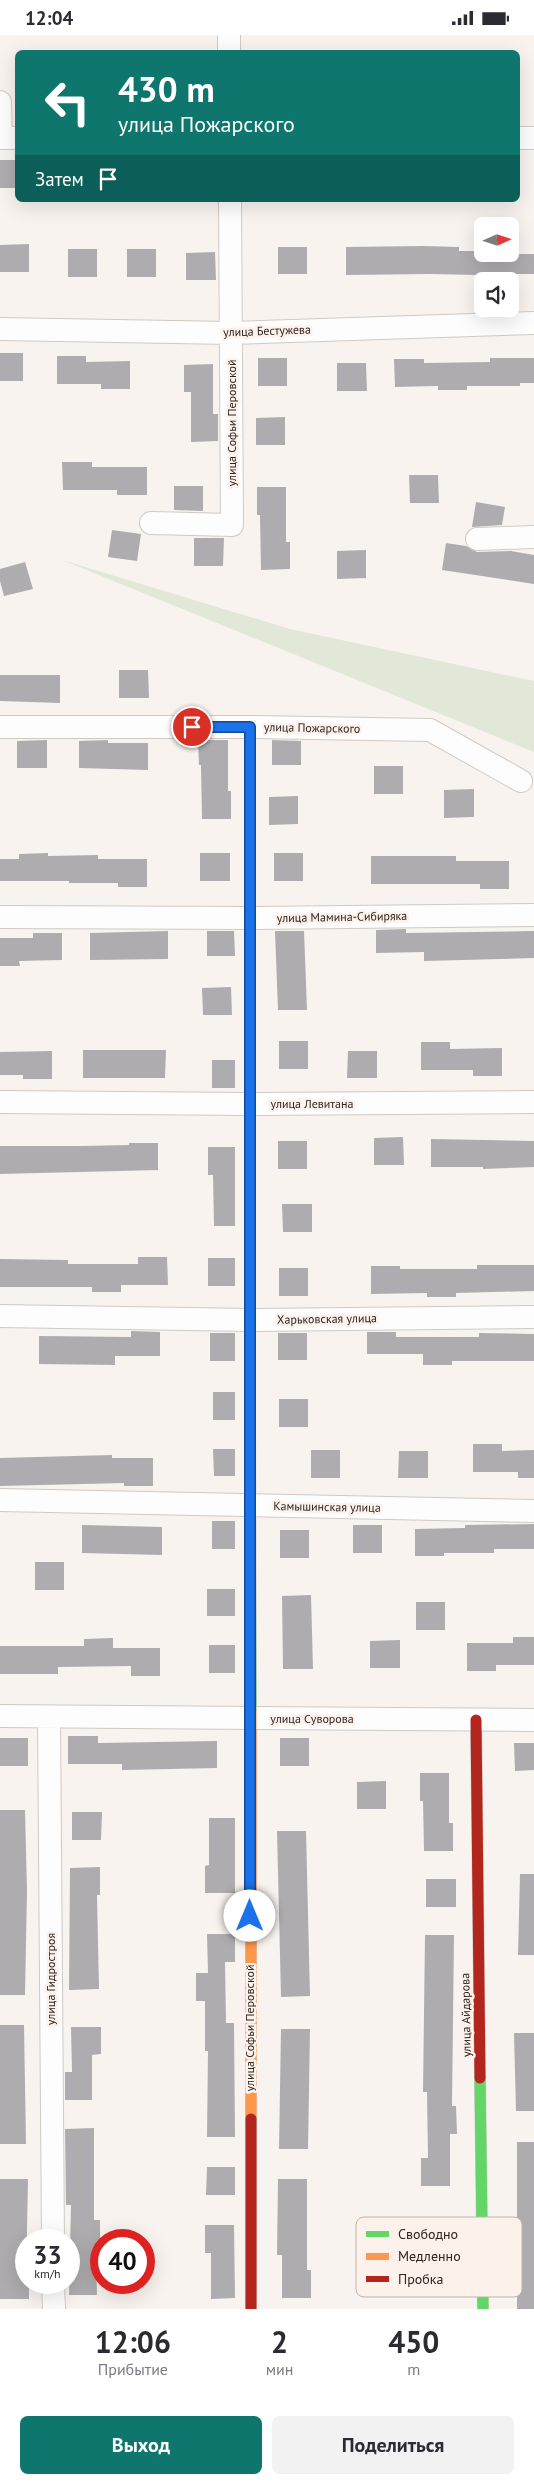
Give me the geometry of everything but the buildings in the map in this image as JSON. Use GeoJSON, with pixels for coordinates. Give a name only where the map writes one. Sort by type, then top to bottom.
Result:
{"type":"FeatureCollection","features":[{"type":"Feature","properties":{"kind":"street"},"geometry":{"type":"LineString","coordinates":[[229,35],[229,50]]}},
{"type":"Feature","properties":{"kind":"street"},"geometry":{"type":"LineString","coordinates":[[0,102],[1,138],[15,138]]}},
{"type":"Feature","properties":{"kind":"street"},"geometry":{"type":"LineString","coordinates":[[520,139],[534,139]]}},
{"type":"Feature","properties":{"kind":"street","name":"улица Софьи Перовской"},"geometry":{"type":"LineString","coordinates":[[151,523],[232,525],[230,202]]}},
{"type":"Feature","properties":{"kind":"street","name":"улица Бестужева"},"geometry":{"type":"LineString","coordinates":[[0,329],[231,333],[534,323]]}},
{"type":"Feature","properties":{"kind":"street"},"geometry":{"type":"LineString","coordinates":[[477,539],[534,537]]}},
{"type":"Feature","properties":{"kind":"street","name":"улица Пожарского"},"geometry":{"type":"LineString","coordinates":[[0,727],[430,729],[521,781]]}},
{"type":"Feature","properties":{"kind":"street","name":"улица Софьи Перовской"},"geometry":{"type":"LineString","coordinates":[[250,727],[251,2309]]}},
{"type":"Feature","properties":{"kind":"street","name":"улица Мамина-Сибиряка"},"geometry":{"type":"LineString","coordinates":[[0,917],[250,918],[534,915]]}},
{"type":"Feature","properties":{"kind":"street","name":"улица Левитана"},"geometry":{"type":"LineString","coordinates":[[0,1102],[250,1104],[534,1102]]}},
{"type":"Feature","properties":{"kind":"street","name":"Харьковская улица"},"geometry":{"type":"LineString","coordinates":[[0,1316],[251,1320],[534,1317]]}},
{"type":"Feature","properties":{"kind":"street","name":"Камышинская улица"},"geometry":{"type":"LineString","coordinates":[[0,1500],[534,1511]]}},
{"type":"Feature","properties":{"kind":"street","name":"улица Суворова"},"geometry":{"type":"LineString","coordinates":[[0,1716],[534,1720]]}},
{"type":"Feature","properties":{"kind":"street","name":"улица Гидростроя"},"geometry":{"type":"LineString","coordinates":[[49,1717],[53,2229]]}},
{"type":"Feature","properties":{"kind":"street","name":"улица Айдарова"},"geometry":{"type":"LineString","coordinates":[[476,1720],[482,2217]]}},
{"type":"Feature","properties":{"kind":"street"},"geometry":{"type":"LineString","coordinates":[[54,2294],[54,2309]]}},
{"type":"Feature","properties":{"kind":"green space"},"geometry":{"type":"Polygon","coordinates":[[[62,560],[290,629],[534,681],[534,752],[62,560]]]}},
{"type":"Feature","properties":{"kind":"traffic: fast"},"geometry":{"type":"LineString","coordinates":[[250,949],[250,1228]]}},
{"type":"Feature","properties":{"kind":"traffic: fast"},"geometry":{"type":"LineString","coordinates":[[250,1431],[251,1710]]}},
{"type":"Feature","properties":{"kind":"traffic: fast"},"geometry":{"type":"LineString","coordinates":[[480,2078],[482,2217]]}},
{"type":"Feature","properties":{"kind":"traffic: fast"},"geometry":{"type":"LineString","coordinates":[[483,2297],[483,2309]]}},
{"type":"Feature","properties":{"kind":"traffic: slow"},"geometry":{"type":"LineString","coordinates":[[250,727],[250,949]]}},
{"type":"Feature","properties":{"kind":"traffic: slow"},"geometry":{"type":"LineString","coordinates":[[250,1228],[250,1431]]}},
{"type":"Feature","properties":{"kind":"traffic: slow"},"geometry":{"type":"LineString","coordinates":[[251,1710],[251,2119]]}},
{"type":"Feature","properties":{"kind":"traffic: jam"},"geometry":{"type":"LineString","coordinates":[[476,1720],[480,2078]]}},
{"type":"Feature","properties":{"kind":"traffic: jam"},"geometry":{"type":"LineString","coordinates":[[251,2119],[251,2309]]}},
{"type":"Feature","properties":{"kind":"route"},"geometry":{"type":"LineString","coordinates":[[192,727],[250,727],[250,1916]]}}]}
